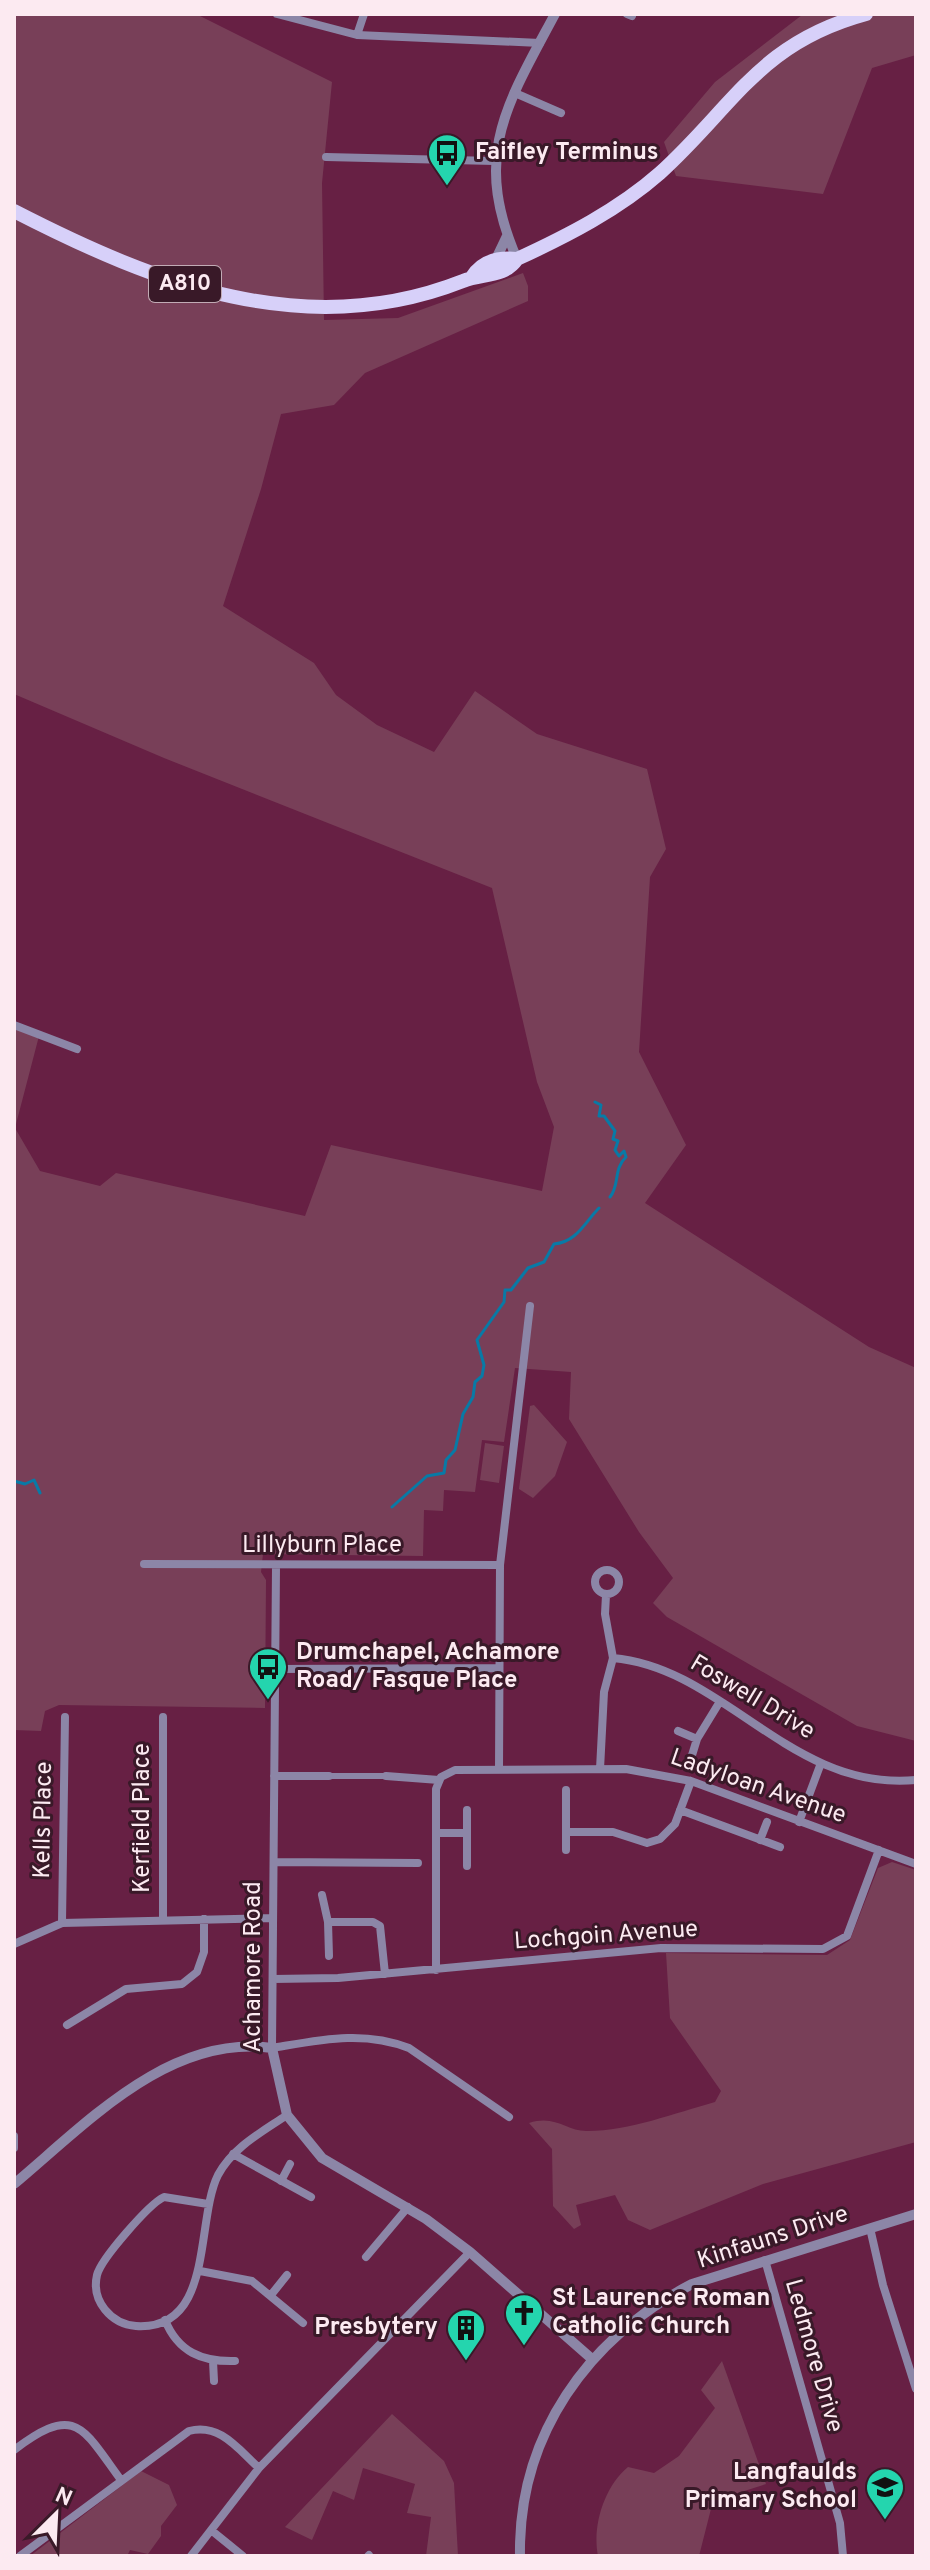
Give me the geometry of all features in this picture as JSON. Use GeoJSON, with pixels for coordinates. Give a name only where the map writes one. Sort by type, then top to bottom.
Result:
{"type":"FeatureCollection","features":[{"type":"Feature","properties":{"kind":"main road","name":"A810"},"geometry":{"type":"LineString","coordinates":[[472,277],[478,266],[496,259],[517,259],[575,231],[642,187],[683,150],[750,77],[810,34],[866,14]]}},
{"type":"Feature","properties":{"kind":"main road","name":"A810"},"geometry":{"type":"LineString","coordinates":[[14,211],[163,277],[263,304],[327,309],[368,306],[409,298],[472,277],[485,278],[512,267],[517,259]]}},
{"type":"Feature","properties":{"kind":"street"},"geometry":{"type":"LineString","coordinates":[[277,14],[357,35],[540,43]]}},
{"type":"Feature","properties":{"kind":"street"},"geometry":{"type":"LineString","coordinates":[[357,35],[364,14]]}},
{"type":"Feature","properties":{"kind":"street"},"geometry":{"type":"LineString","coordinates":[[517,259],[507,236],[495,188],[494,161],[505,113],[555,14]]}},
{"type":"Feature","properties":{"kind":"street"},"geometry":{"type":"LineString","coordinates":[[515,93],[561,113]]}},
{"type":"Feature","properties":{"kind":"street"},"geometry":{"type":"LineString","coordinates":[[326,157],[494,161]]}},
{"type":"Feature","properties":{"kind":"street"},"geometry":{"type":"LineString","coordinates":[[496,259],[507,236]]}},
{"type":"Feature","properties":{"kind":"street"},"geometry":{"type":"LineString","coordinates":[[14,1025],[77,1049]]}},
{"type":"Feature","properties":{"kind":"street"},"geometry":{"type":"LineString","coordinates":[[499,1768],[500,1565],[530,1306]]}},
{"type":"Feature","properties":{"kind":"street","name":"Lillyburn Place"},"geometry":{"type":"LineString","coordinates":[[144,1564],[276,1567],[500,1565]]}},
{"type":"Feature","properties":{"kind":"street","name":"Achamore Road"},"geometry":{"type":"LineString","coordinates":[[276,1567],[272,2048],[287,2115],[322,2158],[408,2207],[470,2252],[592,2359]]}},
{"type":"Feature","properties":{"kind":"street"},"geometry":{"type":"LineString","coordinates":[[600,1769],[604,1692],[613,1658],[605,1614],[606,1595]]}},
{"type":"Feature","properties":{"kind":"street","name":"Foswell Drive"},"geometry":{"type":"LineString","coordinates":[[613,1658],[661,1668],[688,1681],[769,1735],[821,1763],[868,1777],[916,1780]]}},
{"type":"Feature","properties":{"kind":"street"},"geometry":{"type":"LineString","coordinates":[[275,1669],[498,1668]]}},
{"type":"Feature","properties":{"kind":"street"},"geometry":{"type":"LineString","coordinates":[[689,1765],[697,1739],[719,1703]]}},
{"type":"Feature","properties":{"kind":"street","name":"Kells Place"},"geometry":{"type":"LineString","coordinates":[[62,1923],[65,1717]]}},
{"type":"Feature","properties":{"kind":"street","name":"Kerfield Place"},"geometry":{"type":"LineString","coordinates":[[163,1717],[163,1919]]}},
{"type":"Feature","properties":{"kind":"street"},"geometry":{"type":"LineString","coordinates":[[678,1731],[697,1739]]}},
{"type":"Feature","properties":{"kind":"street"},"geometry":{"type":"LineString","coordinates":[[799,1822],[821,1763]]}},
{"type":"Feature","properties":{"kind":"street","name":"Ladyloan Avenue"},"geometry":{"type":"LineString","coordinates":[[386,1776],[440,1779],[455,1770],[499,1768],[646,1771],[691,1781],[916,1864]]}},
{"type":"Feature","properties":{"kind":"street"},"geometry":{"type":"LineString","coordinates":[[274,1776],[386,1776]]}},
{"type":"Feature","properties":{"kind":"street"},"geometry":{"type":"LineString","coordinates":[[436,1970],[436,1833],[440,1779]]}},
{"type":"Feature","properties":{"kind":"street"},"geometry":{"type":"LineString","coordinates":[[566,1832],[613,1832],[647,1843],[666,1836],[691,1781]]}},
{"type":"Feature","properties":{"kind":"street"},"geometry":{"type":"LineString","coordinates":[[566,1790],[566,1850]]}},
{"type":"Feature","properties":{"kind":"street"},"geometry":{"type":"LineString","coordinates":[[467,1810],[467,1866]]}},
{"type":"Feature","properties":{"kind":"street"},"geometry":{"type":"LineString","coordinates":[[680,1810],[780,1847]]}},
{"type":"Feature","properties":{"kind":"street"},"geometry":{"type":"LineString","coordinates":[[760,1840],[767,1822]]}},
{"type":"Feature","properties":{"kind":"street"},"geometry":{"type":"LineString","coordinates":[[436,1833],[467,1833]]}},
{"type":"Feature","properties":{"kind":"street","name":"Lochgoin Avenue"},"geometry":{"type":"LineString","coordinates":[[273,1979],[436,1970],[661,1948],[808,1950],[833,1947],[851,1928],[879,1850]]}},
{"type":"Feature","properties":{"kind":"street"},"geometry":{"type":"LineString","coordinates":[[274,1862],[418,1863]]}},
{"type":"Feature","properties":{"kind":"street"},"geometry":{"type":"LineString","coordinates":[[322,1895],[328,1922],[329,1956]]}},
{"type":"Feature","properties":{"kind":"street"},"geometry":{"type":"LineString","coordinates":[[14,1944],[62,1923],[273,1918]]}},
{"type":"Feature","properties":{"kind":"street"},"geometry":{"type":"LineString","coordinates":[[67,2025],[126,1989],[182,1984],[197,1972],[204,1952],[204,1919]]}},
{"type":"Feature","properties":{"kind":"street"},"geometry":{"type":"LineString","coordinates":[[328,1922],[377,1923],[382,1929],[385,1974]]}},
{"type":"Feature","properties":{"kind":"street"},"geometry":{"type":"LineString","coordinates":[[14,2184],[106,2107],[169,2065],[220,2047],[272,2048],[337,2037],[372,2037],[409,2048],[509,2117]]}},
{"type":"Feature","properties":{"kind":"street"},"geometry":{"type":"LineString","coordinates":[[208,2204],[174,2197],[160,2199],[98,2273],[100,2303],[111,2317],[125,2324],[141,2326],[165,2320],[185,2302],[200,2271],[208,2204],[219,2174],[233,2154],[287,2115]]}},
{"type":"Feature","properties":{"kind":"street"},"geometry":{"type":"LineString","coordinates":[[14,2136],[14,2148]]}},
{"type":"Feature","properties":{"kind":"street"},"geometry":{"type":"LineString","coordinates":[[233,2154],[311,2197]]}},
{"type":"Feature","properties":{"kind":"street"},"geometry":{"type":"LineString","coordinates":[[281,2181],[290,2164]]}},
{"type":"Feature","properties":{"kind":"street"},"geometry":{"type":"LineString","coordinates":[[366,2257],[408,2207]]}},
{"type":"Feature","properties":{"kind":"street","name":"Kinfauns Drive"},"geometry":{"type":"LineString","coordinates":[[520,2556],[523,2505],[539,2446],[566,2392],[592,2359],[621,2330],[665,2298],[692,2284],[916,2214]]}},
{"type":"Feature","properties":{"kind":"street"},"geometry":{"type":"LineString","coordinates":[[870,2228],[916,2389]]}},
{"type":"Feature","properties":{"kind":"street"},"geometry":{"type":"LineString","coordinates":[[191,2556],[259,2468],[470,2252]]}},
{"type":"Feature","properties":{"kind":"street","name":"Ledmore Drive"},"geometry":{"type":"LineString","coordinates":[[765,2260],[840,2523],[843,2556]]}},
{"type":"Feature","properties":{"kind":"street"},"geometry":{"type":"LineString","coordinates":[[200,2271],[247,2279],[303,2323]]}},
{"type":"Feature","properties":{"kind":"street"},"geometry":{"type":"LineString","coordinates":[[271,2295],[287,2275]]}},
{"type":"Feature","properties":{"kind":"street"},"geometry":{"type":"LineString","coordinates":[[165,2320],[171,2334],[184,2348],[213,2361],[235,2361]]}},
{"type":"Feature","properties":{"kind":"street"},"geometry":{"type":"LineString","coordinates":[[213,2361],[214,2381]]}},
{"type":"Feature","properties":{"kind":"street"},"geometry":{"type":"LineString","coordinates":[[14,2450],[47,2426],[71,2425],[91,2439],[121,2480]]}},
{"type":"Feature","properties":{"kind":"street"},"geometry":{"type":"LineString","coordinates":[[20,2556],[184,2433],[199,2428],[223,2435],[259,2468]]}},
{"type":"Feature","properties":{"kind":"street"},"geometry":{"type":"LineString","coordinates":[[211,2530],[243,2556]]}},
{"type":"Feature","properties":{"kind":"shaded area"},"geometry":{"type":"Polygon","coordinates":[[[14,14],[196,14],[332,82],[322,183],[324,320],[398,318],[523,273],[528,286],[528,301],[365,373],[334,405],[281,414],[261,489],[223,606],[314,663],[336,695],[377,725],[434,752],[475,691],[537,734],[647,769],[666,849],[650,877],[639,1052],[686,1145],[645,1203],[869,1347],[916,1368],[916,1741],[857,1726],[667,1617],[653,1603],[673,1578],[639,1532],[569,1419],[571,1372],[515,1368],[504,1442],[482,1440],[475,1492],[444,1490],[443,1511],[424,1510],[423,1556],[263,1554],[261,1572],[266,1580],[265,1708],[59,1705],[45,1711],[41,1731],[14,1730],[14,1027],[39,1036],[15,1128],[40,1171],[100,1186],[116,1173],[305,1216],[331,1145],[542,1191],[554,1127],[537,1082],[492,888],[164,758],[14,694],[14,14]]]}},
{"type":"Feature","properties":{"kind":"shaded area"},"geometry":{"type":"Polygon","coordinates":[[[916,14],[916,55],[872,68],[823,194],[676,176],[664,142],[715,82],[802,15],[916,14]]]}},
{"type":"Feature","properties":{"kind":"shaded area"},"geometry":{"type":"Polygon","coordinates":[[[534,1405],[567,1442],[555,1476],[533,1498],[519,1489],[530,1406],[534,1405]]]}},
{"type":"Feature","properties":{"kind":"shaded area"},"geometry":{"type":"Polygon","coordinates":[[[485,1443],[504,1446],[499,1483],[480,1480],[485,1443]]]}},
{"type":"Feature","properties":{"kind":"shaded area"},"geometry":{"type":"Polygon","coordinates":[[[892,1862],[916,1870],[916,2142],[763,2184],[650,2230],[628,2220],[615,2195],[576,2205],[581,2225],[574,2229],[553,2206],[552,2149],[529,2123],[554,2122],[581,2131],[620,2128],[715,2102],[721,2091],[670,2018],[666,1953],[827,1955],[850,1940],[878,1868],[892,1862]]]}},
{"type":"Feature","properties":{"kind":"shaded area"},"geometry":{"type":"Polygon","coordinates":[[[722,2361],[766,2484],[713,2501],[699,2556],[598,2556],[599,2520],[612,2485],[628,2467],[654,2473],[679,2456],[715,2408],[701,2390],[722,2361]]]}},
{"type":"Feature","properties":{"kind":"shaded area"},"geometry":{"type":"Polygon","coordinates":[[[392,2414],[444,2461],[454,2483],[458,2556],[426,2556],[431,2517],[407,2513],[415,2484],[363,2468],[354,2500],[333,2491],[312,2540],[285,2527],[392,2414]]]}},
{"type":"Feature","properties":{"kind":"shaded area"},"geometry":{"type":"Polygon","coordinates":[[[141,2471],[169,2485],[177,2505],[161,2526],[161,2536],[148,2554],[130,2550],[127,2556],[30,2556],[141,2471]]]}},
{"type":"Feature","properties":{"kind":"waterway"},"geometry":{"type":"LineString","coordinates":[[595,1102],[601,1105],[599,1116],[604,1116],[615,1131],[613,1139],[618,1141],[615,1150],[619,1156],[624,1151],[626,1157],[619,1167],[610,1197]]}},
{"type":"Feature","properties":{"kind":"waterway"},"geometry":{"type":"LineString","coordinates":[[392,1507],[427,1476],[444,1473],[446,1460],[455,1450],[463,1414],[473,1397],[475,1382],[482,1376],[484,1365],[477,1340],[504,1302],[505,1290],[511,1290],[528,1268],[544,1262],[554,1244],[575,1235],[599,1208]]}},
{"type":"Feature","properties":{"kind":"waterway"},"geometry":{"type":"LineString","coordinates":[[14,1481],[25,1484],[34,1480],[40,1493]]}},
{"type":"Feature","properties":{"kind":"place","name":"Faifley Terminus"},"geometry":{"type":"Point","coordinates":[447,187]}},
{"type":"Feature","properties":{"kind":"place","name":"Drumchapel, Achamore Road/ Fasque Place"},"geometry":{"type":"Point","coordinates":[268,1701]}},
{"type":"Feature","properties":{"kind":"place","name":"St Laurence Roman Catholic Church"},"geometry":{"type":"Point","coordinates":[524,2347]}},
{"type":"Feature","properties":{"kind":"place","name":"Presbytery"},"geometry":{"type":"Point","coordinates":[466,2362]}},
{"type":"Feature","properties":{"kind":"place","name":"Langfaulds Primary School"},"geometry":{"type":"Point","coordinates":[885,2521]}}]}
